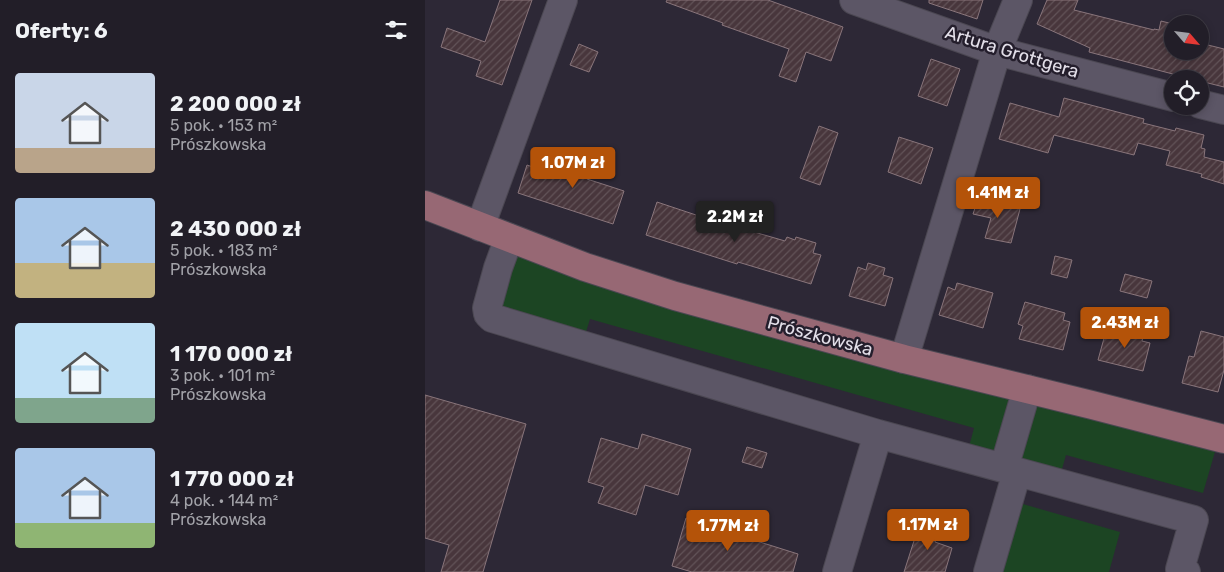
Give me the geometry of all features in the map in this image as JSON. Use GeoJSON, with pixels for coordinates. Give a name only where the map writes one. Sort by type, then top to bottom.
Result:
{"type":"FeatureCollection","features":[{"type":"Feature","properties":{"kind":"main road","name":"Prószkowska"},"geometry":{"type":"LineString","coordinates":[[425,205],[585,267],[675,296],[904,359],[1224,439]]}},
{"type":"Feature","properties":{"kind":"street"},"geometry":{"type":"LineString","coordinates":[[480,227],[563,0]]}},
{"type":"Feature","properties":{"kind":"street","name":"Artura Grottgera"},"geometry":{"type":"LineString","coordinates":[[854,0],[997,51],[1164,95]]}},
{"type":"Feature","properties":{"kind":"street"},"geometry":{"type":"LineString","coordinates":[[904,359],[997,51],[1018,0]]}},
{"type":"Feature","properties":{"kind":"street"},"geometry":{"type":"LineString","coordinates":[[1209,106],[1224,110]]}},
{"type":"Feature","properties":{"kind":"street"},"geometry":{"type":"LineString","coordinates":[[509,238],[497,268],[487,308],[488,314],[492,318],[877,434],[1194,520],[1180,569],[1186,572]]}},
{"type":"Feature","properties":{"kind":"street"},"geometry":{"type":"LineString","coordinates":[[988,572],[1027,389]]}},
{"type":"Feature","properties":{"kind":"street"},"geometry":{"type":"LineString","coordinates":[[837,572],[877,434]]}},
{"type":"Feature","properties":{"kind":"green space"},"geometry":{"type":"Polygon","coordinates":[[[509,238],[1219,438],[1203,493],[1066,455],[1058,483],[966,458],[974,428],[590,319],[582,345],[492,318],[509,238]]]}},
{"type":"Feature","properties":{"kind":"green space"},"geometry":{"type":"Polygon","coordinates":[[[1009,500],[1120,532],[1109,572],[988,572],[1009,500]]]}},
{"type":"Feature","properties":{"kind":"building"},"geometry":{"type":"Polygon","coordinates":[[[500,0],[532,0],[502,85],[476,76],[481,61],[441,47],[447,28],[485,42],[500,0]]]}},
{"type":"Feature","properties":{"kind":"building"},"geometry":{"type":"Polygon","coordinates":[[[667,0],[768,0],[843,27],[831,61],[806,52],[796,82],[779,76],[789,49],[722,25],[723,23],[666,2],[667,0]]]}},
{"type":"Feature","properties":{"kind":"building"},"geometry":{"type":"Polygon","coordinates":[[[929,0],[983,0],[977,19],[929,3],[929,0]]]}},
{"type":"Feature","properties":{"kind":"building"},"geometry":{"type":"Polygon","coordinates":[[[1047,0],[1078,0],[1074,10],[1154,30],[1159,30],[1161,21],[1164,22],[1164,60],[1209,60],[1209,45],[1224,49],[1224,87],[1209,83],[1209,70],[1164,70],[1164,72],[1089,52],[1090,48],[1037,24],[1047,0]]]}},
{"type":"Feature","properties":{"kind":"building"},"geometry":{"type":"Polygon","coordinates":[[[579,44],[598,52],[589,72],[570,65],[579,44]]]}},
{"type":"Feature","properties":{"kind":"building"},"geometry":{"type":"Polygon","coordinates":[[[931,59],[960,69],[947,106],[918,96],[931,59]]]}},
{"type":"Feature","properties":{"kind":"building"},"geometry":{"type":"Polygon","coordinates":[[[1064,98],[1144,119],[1143,123],[1175,131],[1176,128],[1204,135],[1201,148],[1205,149],[1204,157],[1224,162],[1224,184],[1201,177],[1202,174],[1166,165],[1170,151],[1138,143],[1134,155],[1054,135],[1048,153],[999,139],[1010,103],[1059,117],[1064,98]]]}},
{"type":"Feature","properties":{"kind":"building"},"geometry":{"type":"Polygon","coordinates":[[[819,126],[838,133],[820,185],[800,178],[819,126]]]}},
{"type":"Feature","properties":{"kind":"building"},"geometry":{"type":"Polygon","coordinates":[[[899,137],[933,148],[921,184],[888,172],[899,137]]]}},
{"type":"Feature","properties":{"kind":"building"},"geometry":{"type":"Polygon","coordinates":[[[578,149],[594,154],[587,179],[624,191],[613,224],[518,193],[527,165],[536,168],[538,162],[570,173],[578,149]]]}},
{"type":"Feature","properties":{"kind":"building"},"geometry":{"type":"Polygon","coordinates":[[[979,196],[1020,209],[1011,243],[985,238],[991,218],[973,214],[979,196]]]}},
{"type":"Feature","properties":{"kind":"building"},"geometry":{"type":"Polygon","coordinates":[[[657,202],[785,241],[787,237],[795,240],[796,237],[816,243],[813,253],[821,255],[811,284],[738,262],[737,264],[646,235],[657,202]]]}},
{"type":"Feature","properties":{"kind":"building"},"geometry":{"type":"Polygon","coordinates":[[[1055,256],[1072,260],[1067,278],[1051,274],[1055,256]]]}},
{"type":"Feature","properties":{"kind":"building"},"geometry":{"type":"Polygon","coordinates":[[[868,263],[885,268],[883,275],[893,278],[885,306],[849,296],[858,267],[866,270],[868,263]]]}},
{"type":"Feature","properties":{"kind":"building"},"geometry":{"type":"Polygon","coordinates":[[[1125,274],[1152,281],[1147,298],[1120,291],[1125,274]]]}},
{"type":"Feature","properties":{"kind":"building"},"geometry":{"type":"Polygon","coordinates":[[[957,283],[993,293],[983,328],[939,315],[948,287],[955,290],[957,283]]]}},
{"type":"Feature","properties":{"kind":"building"},"geometry":{"type":"Polygon","coordinates":[[[1025,302],[1065,313],[1063,320],[1070,322],[1063,350],[1019,339],[1023,326],[1018,324],[1025,302]]]}},
{"type":"Feature","properties":{"kind":"building"},"geometry":{"type":"Polygon","coordinates":[[[1115,327],[1144,334],[1142,341],[1150,343],[1143,371],[1098,360],[1106,331],[1114,333],[1115,327]]]}},
{"type":"Feature","properties":{"kind":"building"},"geometry":{"type":"Polygon","coordinates":[[[1201,331],[1224,337],[1224,370],[1218,392],[1182,383],[1189,356],[1194,357],[1201,331]]]}},
{"type":"Feature","properties":{"kind":"building"},"geometry":{"type":"Polygon","coordinates":[[[425,395],[526,424],[483,572],[441,572],[449,545],[425,538],[425,395]]]}},
{"type":"Feature","properties":{"kind":"building"},"geometry":{"type":"Polygon","coordinates":[[[642,434],[691,449],[678,495],[645,485],[636,515],[598,503],[604,487],[588,482],[601,438],[638,449],[642,434]]]}},
{"type":"Feature","properties":{"kind":"building"},"geometry":{"type":"Polygon","coordinates":[[[747,447],[767,453],[762,468],[742,462],[747,447]]]}},
{"type":"Feature","properties":{"kind":"building"},"geometry":{"type":"Polygon","coordinates":[[[686,518],[798,554],[793,572],[692,572],[672,566],[686,518]]]}},
{"type":"Feature","properties":{"kind":"building"},"geometry":{"type":"Polygon","coordinates":[[[921,519],[940,525],[935,542],[952,548],[945,572],[904,572],[921,519]]]}}]}
